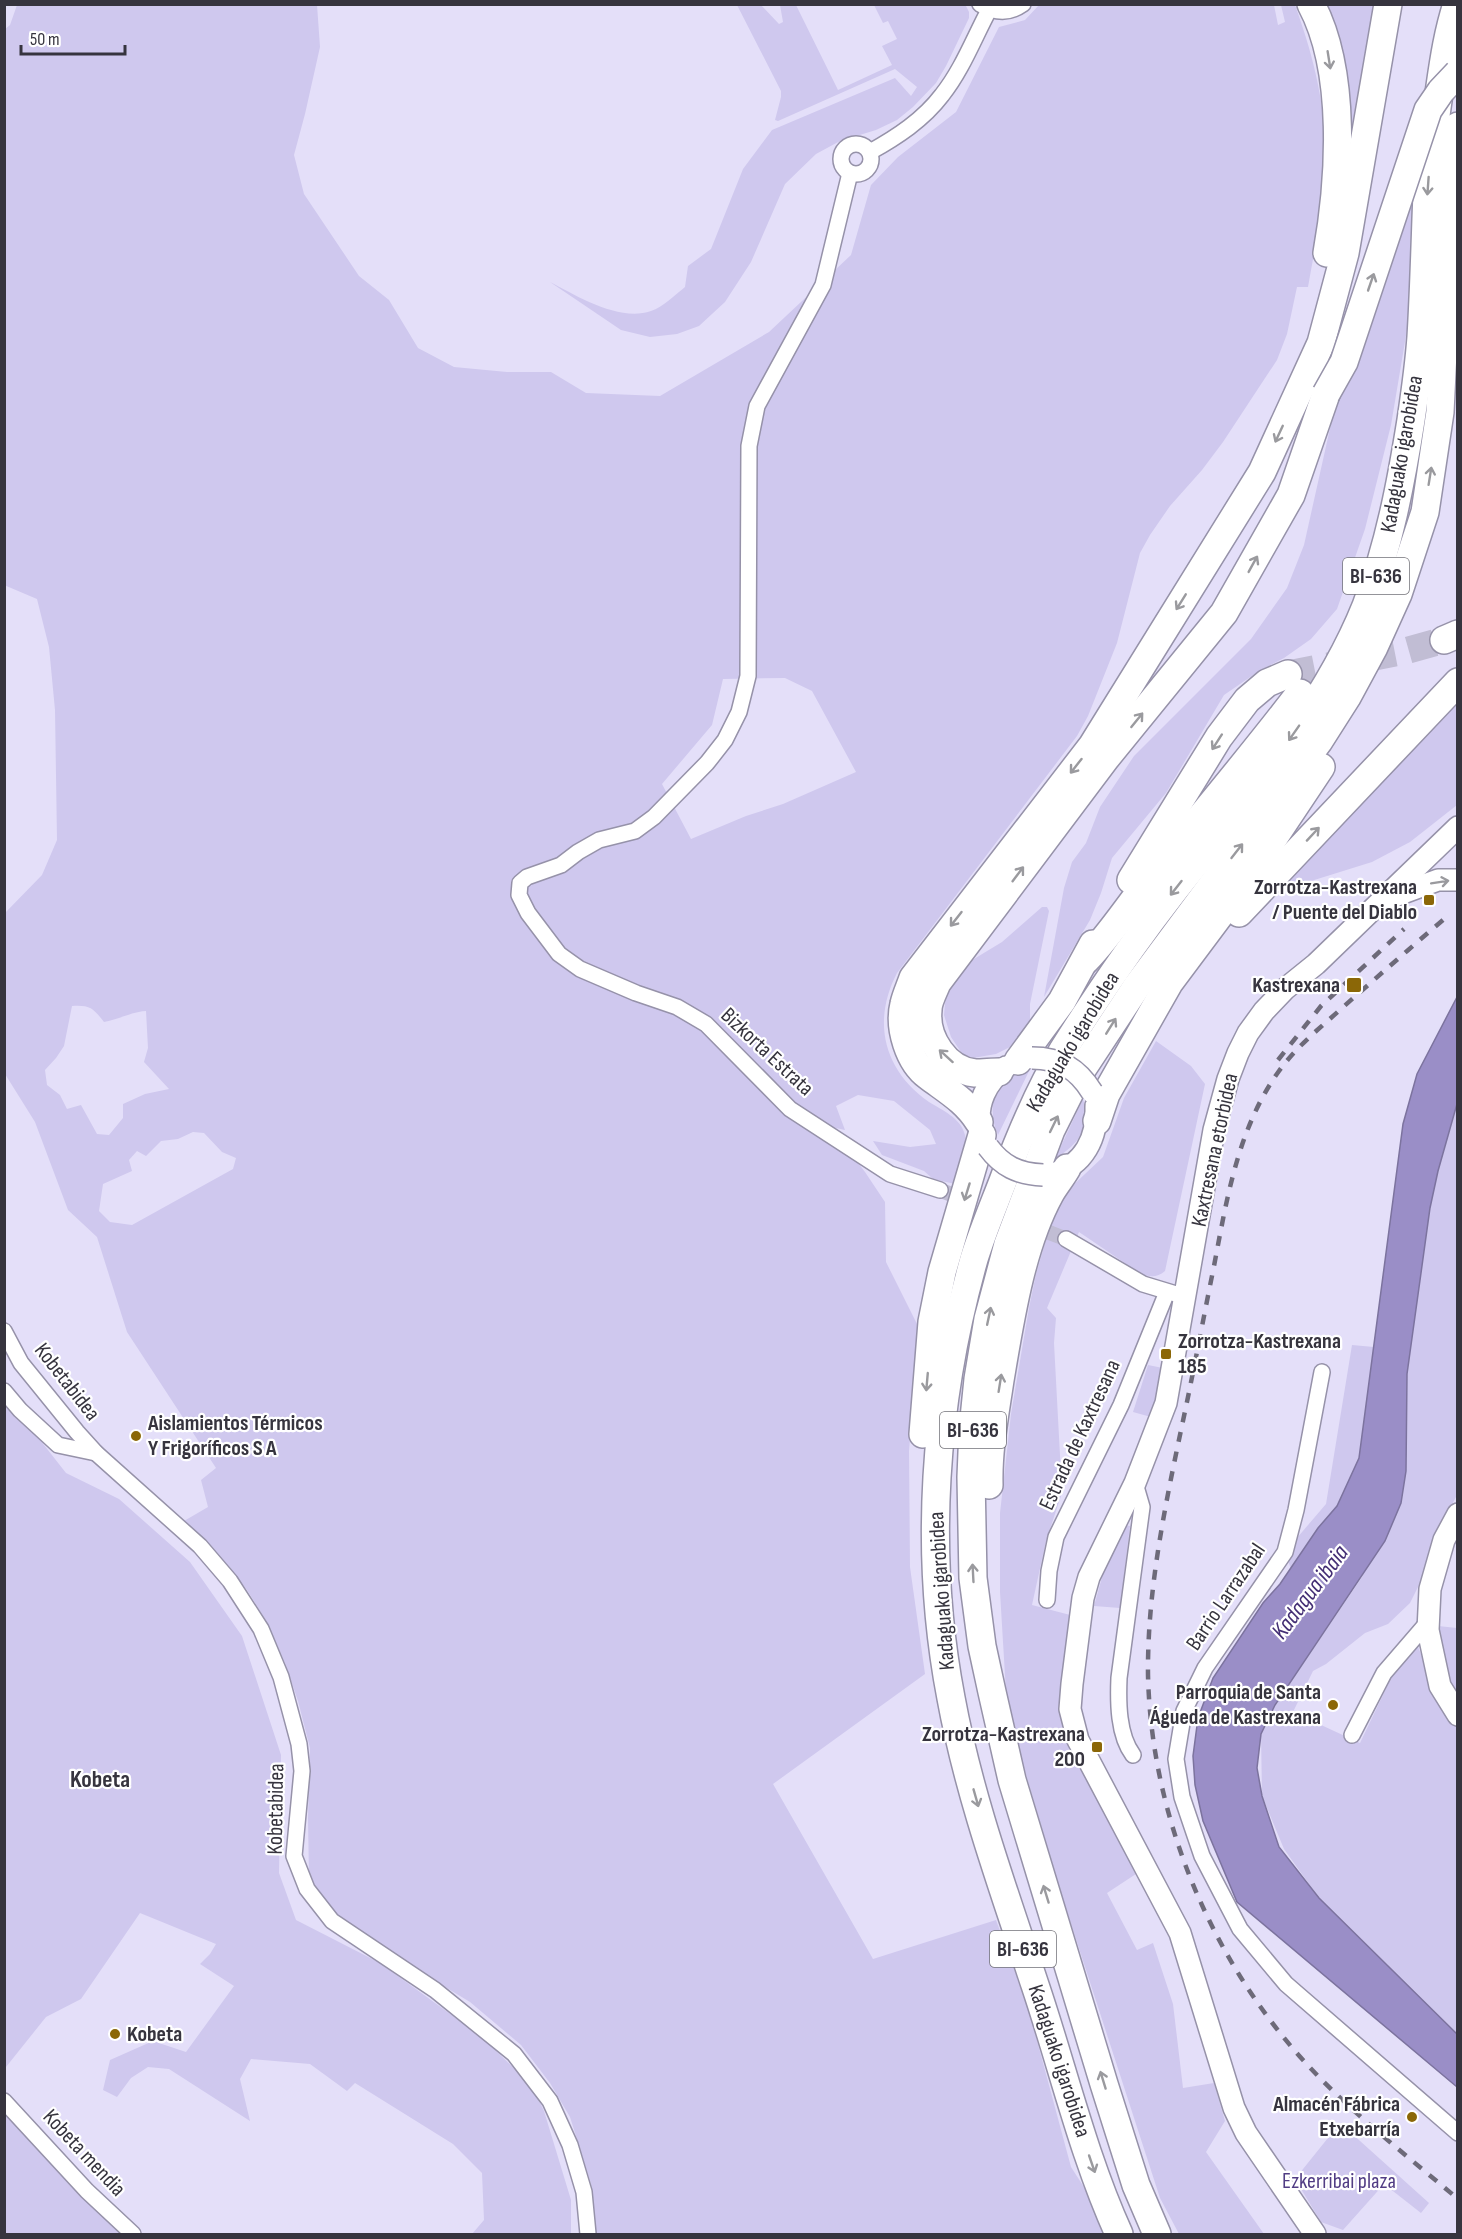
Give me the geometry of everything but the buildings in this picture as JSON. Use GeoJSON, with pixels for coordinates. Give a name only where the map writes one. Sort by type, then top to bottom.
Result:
{"type":"FeatureCollection","features":[{"type":"Feature","properties":{"kind":"highway"},"geometry":{"type":"LineString","coordinates":[[1288,674],[1267,683],[1247,700],[1219,737],[1097,935],[1086,960],[1062,1001],[1016,1064],[973,1073],[950,1061],[936,1048],[929,1030],[928,1009],[937,983],[1106,758],[1224,613],[1291,495],[1315,387],[1306,341],[1328,251],[1338,163],[1336,106],[1328,50],[1311,4]]}},
{"type":"Feature","properties":{"kind":"highway","name":"Kadaguako igarobidea"},"geometry":{"type":"LineString","coordinates":[[1119,2235],[1106,2206],[1080,2129],[996,1869],[961,1746],[951,1698],[940,1618],[935,1524],[939,1431],[949,1369],[975,1256],[1028,1114],[1058,1058],[1099,995],[1150,923],[1250,795],[1327,686],[1352,639],[1370,595],[1398,501],[1416,391],[1421,345],[1428,189],[1434,123],[1441,85],[1443,57],[1457,4]]}},
{"type":"Feature","properties":{"kind":"highway"},"geometry":{"type":"LineString","coordinates":[[945,1659],[928,1616],[921,1563],[919,1519],[923,1426],[932,1322],[942,1272],[983,1135],[971,1108],[925,1074],[911,1055],[903,1030],[903,1006],[913,978],[1092,746],[1315,387],[1334,349],[1365,227],[1395,9]]}},
{"type":"Feature","properties":{"kind":"highway"},"geometry":{"type":"LineString","coordinates":[[1315,387],[1344,362],[1428,110],[1441,91],[1458,73]]}},
{"type":"Feature","properties":{"kind":"highway","name":"Kadaguako igarobidea"},"geometry":{"type":"LineString","coordinates":[[1157,2235],[1137,2185],[1100,2072],[1012,1780],[982,1646],[973,1578],[973,1428],[978,1379],[996,1284],[1025,1195],[1051,1130],[1079,1074],[1137,986],[1298,771],[1347,697],[1374,647],[1398,594],[1425,512],[1440,412],[1452,175],[1458,126]]}},
{"type":"Feature","properties":{"kind":"highway"},"geometry":{"type":"LineString","coordinates":[[1097,1121],[1106,1094],[1169,983],[1243,884],[1311,783],[1389,646],[1424,551],[1425,512]]}},
{"type":"Feature","properties":{"kind":"highway"},"geometry":{"type":"LineString","coordinates":[[1086,960],[1104,941],[1150,878],[1208,810],[1304,688],[1335,638],[1362,585],[1385,547]]}},
{"type":"Feature","properties":{"kind":"highway"},"geometry":{"type":"LineString","coordinates":[[1139,1038],[1157,1022],[1218,935],[1458,682]]}},
{"type":"Feature","properties":{"kind":"highway"},"geometry":{"type":"LineString","coordinates":[[992,1692],[996,1656],[989,1473],[999,1389],[1010,1324],[1034,1232],[1050,1194],[1055,1172]]}},
{"type":"Feature","properties":{"kind":"street"},"geometry":{"type":"LineString","coordinates":[[870,152],[897,137],[942,96],[959,69],[985,7],[1000,12],[1011,11],[1023,4]]}},
{"type":"Feature","properties":{"kind":"street"},"geometry":{"type":"LineString","coordinates":[[853,144],[858,144],[870,152],[871,162],[865,171],[856,174],[844,169],[840,161],[845,148],[853,144]]}},
{"type":"Feature","properties":{"kind":"street","name":"Bizkorta Estrata"},"geometry":{"type":"LineString","coordinates":[[850,173],[823,285],[757,406],[749,446],[748,676],[739,712],[725,740],[707,763],[654,817],[635,831],[599,840],[561,865],[527,877],[520,883],[519,895],[528,913],[559,954],[580,969],[636,993],[677,1007],[706,1024],[790,1109],[890,1174],[940,1190]]}},
{"type":"Feature","properties":{"kind":"street","name":"Kaxtresana etorbidea"},"geometry":{"type":"LineString","coordinates":[[1315,2235],[1246,2133],[1234,2108],[1180,1933],[1091,1767],[1073,1726],[1070,1709],[1072,1684],[1083,1598],[1089,1576],[1136,1483],[1166,1403],[1178,1300],[1214,1130],[1228,1079],[1248,1033],[1285,989],[1316,964],[1383,901],[1449,850],[1458,827]]}},
{"type":"Feature","properties":{"kind":"street"},"geometry":{"type":"LineString","coordinates":[[1383,901],[1438,880],[1458,880]]}},
{"type":"Feature","properties":{"kind":"street"},"geometry":{"type":"LineString","coordinates":[[1047,1058],[1061,1062],[1074,1070],[1092,1092],[1097,1121],[1088,1148],[1079,1159],[1055,1172],[1017,1172],[1000,1161],[983,1135],[979,1111],[986,1090],[1016,1064],[1047,1058]]}},
{"type":"Feature","properties":{"kind":"street"},"geometry":{"type":"LineString","coordinates":[[1066,1239],[1143,1284],[1178,1300]]}},
{"type":"Feature","properties":{"kind":"street","name":"Estrada de Kaxtresana"},"geometry":{"type":"LineString","coordinates":[[1047,1600],[1049,1571],[1056,1537],[1121,1405],[1178,1300]]}},
{"type":"Feature","properties":{"kind":"street","name":"Kobetabidea"},"geometry":{"type":"LineString","coordinates":[[4,1331],[21,1363],[33,1379],[96,1453],[200,1546],[230,1581],[261,1629],[281,1677],[299,1744],[302,1771],[294,1856],[307,1889],[332,1921],[435,1990],[514,2054],[550,2100],[570,2145],[584,2192],[588,2235]]}},
{"type":"Feature","properties":{"kind":"street","name":"Barrio Larrazabal"},"geometry":{"type":"LineString","coordinates":[[1322,1372],[1296,1510],[1285,1552],[1205,1668],[1184,1711],[1176,1759],[1182,1797],[1202,1856],[1240,1929],[1286,1984],[1458,2133]]}},
{"type":"Feature","properties":{"kind":"street"},"geometry":{"type":"LineString","coordinates":[[4,1391],[20,1410],[58,1445],[96,1453]]}},
{"type":"Feature","properties":{"kind":"street"},"geometry":{"type":"LineString","coordinates":[[1133,1755],[1126,1746],[1118,1702],[1119,1678],[1142,1506],[1136,1483]]}},
{"type":"Feature","properties":{"kind":"street"},"geometry":{"type":"LineString","coordinates":[[1458,1514],[1444,1540],[1430,1589],[1428,1622],[1431,1652],[1440,1686],[1458,1715]]}},
{"type":"Feature","properties":{"kind":"street"},"geometry":{"type":"LineString","coordinates":[[1352,1735],[1384,1673],[1428,1622]]}},
{"type":"Feature","properties":{"kind":"street","name":"Kobeta mendia"},"geometry":{"type":"LineString","coordinates":[[4,2101],[87,2191],[133,2235]]}},
{"type":"Feature","properties":{"kind":"green space"},"geometry":{"type":"Polygon","coordinates":[[[965,4],[969,18],[936,83],[897,120],[876,130],[840,141],[816,154],[785,184],[751,262],[725,302],[699,326],[677,334],[650,337],[621,330],[550,282],[585,300],[612,310],[639,313],[655,309],[685,287],[688,266],[711,249],[743,169],[772,130],[895,78],[911,96],[917,87],[895,69],[778,121],[775,120],[781,91],[737,5],[761,5],[779,24],[783,22],[780,5],[796,5],[838,90],[892,65],[882,46],[897,39],[888,21],[883,23],[874,5],[965,4]]]}},
{"type":"Feature","properties":{"kind":"green space"},"geometry":{"type":"Polygon","coordinates":[[[1339,4],[1378,5],[1345,202],[1319,5],[1337,6],[1339,4]]]}},
{"type":"Feature","properties":{"kind":"green space"},"geometry":{"type":"Polygon","coordinates":[[[17,5],[317,5],[320,47],[294,155],[304,194],[359,276],[389,300],[418,348],[454,367],[507,372],[551,372],[586,393],[660,396],[769,332],[851,255],[871,185],[898,157],[956,112],[999,27],[1025,20],[1039,5],[1274,5],[1278,25],[1285,22],[1281,5],[1295,5],[1316,74],[1325,145],[1323,198],[1308,287],[1297,287],[1287,334],[1277,360],[1223,442],[1170,506],[1140,553],[1117,643],[1088,716],[1077,736],[897,973],[889,991],[884,1026],[886,1044],[892,1060],[913,1089],[955,1119],[963,1129],[966,1141],[965,1154],[955,1184],[933,1179],[924,1171],[882,1155],[873,1141],[910,1147],[936,1144],[930,1130],[894,1101],[858,1095],[836,1106],[845,1130],[831,1127],[885,1202],[886,1262],[919,1328],[909,1451],[910,1567],[925,1674],[773,1784],[873,1959],[996,1920],[1028,2007],[1071,2167],[1100,2212],[1110,2234],[595,2234],[591,2184],[570,2117],[550,2083],[521,2045],[470,2002],[417,1970],[326,1907],[309,1879],[310,1748],[285,1663],[267,1622],[247,1590],[226,1563],[184,1521],[208,1507],[201,1480],[216,1468],[127,1332],[97,1237],[68,1210],[35,1122],[5,1074],[5,913],[42,875],[57,840],[55,710],[49,647],[37,599],[4,585],[4,30],[10,25],[17,5]],[[785,678],[723,679],[712,725],[662,784],[691,839],[746,816],[783,804],[856,772],[812,691],[785,678]],[[72,1006],[64,1046],[45,1070],[47,1085],[60,1095],[67,1109],[81,1105],[97,1134],[109,1135],[123,1118],[123,1104],[145,1094],[169,1089],[144,1062],[148,1048],[146,1011],[104,1022],[91,1008],[72,1006]],[[193,1132],[178,1139],[161,1141],[146,1156],[137,1151],[129,1160],[132,1171],[103,1184],[99,1211],[110,1222],[132,1225],[233,1169],[236,1158],[222,1152],[204,1133],[193,1132]]]}},
{"type":"Feature","properties":{"kind":"green space"},"geometry":{"type":"Polygon","coordinates":[[[1419,166],[1413,294],[1391,425],[1365,529],[1337,609],[1311,639],[1224,695],[1166,793],[1112,858],[1090,920],[1044,997],[1064,888],[1072,862],[1086,843],[1100,807],[1134,756],[1251,639],[1287,588],[1304,545],[1337,397],[1419,166]]]}},
{"type":"Feature","properties":{"kind":"green space"},"geometry":{"type":"Polygon","coordinates":[[[1457,700],[1457,805],[1410,842],[1372,862],[1279,891],[1457,700]]]}},
{"type":"Feature","properties":{"kind":"green space"},"geometry":{"type":"Polygon","coordinates":[[[1042,907],[1047,907],[1049,911],[1030,1004],[1030,1022],[1010,1047],[996,1054],[973,1058],[963,1055],[951,1037],[944,1015],[946,993],[969,962],[1002,942],[1042,907]]]}},
{"type":"Feature","properties":{"kind":"green space"},"geometry":{"type":"Polygon","coordinates":[[[1156,1041],[1191,1066],[1205,1084],[1165,1271],[1153,1276],[1141,1274],[1079,1232],[1047,1308],[1056,1318],[1054,1343],[1062,1493],[1046,1541],[1032,1605],[1074,1616],[1061,1696],[1139,1872],[1107,1893],[1137,1950],[1153,1943],[1173,2004],[1183,2088],[1214,2083],[1225,2121],[1206,2152],[1264,2234],[1179,2234],[1160,2198],[1062,1896],[1022,1761],[1006,1692],[1000,1592],[1000,1513],[1011,1414],[1036,1274],[1055,1209],[1068,1190],[1103,1157],[1124,1098],[1156,1041]]]}},
{"type":"Feature","properties":{"kind":"green space"},"geometry":{"type":"Polygon","coordinates":[[[1030,1069],[998,1135],[993,1113],[997,1091],[1008,1079],[1030,1069]]]}},
{"type":"Feature","properties":{"kind":"green space"},"geometry":{"type":"Polygon","coordinates":[[[1083,1099],[1086,1118],[1081,1134],[1071,1147],[1055,1159],[1083,1099]]]}},
{"type":"Feature","properties":{"kind":"green space"},"geometry":{"type":"Polygon","coordinates":[[[1457,1104],[1457,1495],[1433,1541],[1423,1577],[1410,1603],[1388,1624],[1365,1633],[1326,1664],[1313,1671],[1293,1712],[1360,1743],[1394,1672],[1417,1644],[1435,1690],[1457,1727],[1457,2034],[1319,1898],[1284,1849],[1262,1796],[1261,1734],[1275,1705],[1362,1577],[1406,1471],[1407,1374],[1430,1208],[1457,1104]]]}},
{"type":"Feature","properties":{"kind":"green space"},"geometry":{"type":"Polygon","coordinates":[[[1352,1345],[1374,1347],[1359,1458],[1337,1506],[1291,1569],[1285,1552],[1326,1504],[1352,1345]]]}},
{"type":"Feature","properties":{"kind":"green space"},"geometry":{"type":"Polygon","coordinates":[[[1148,1365],[1163,1368],[1151,1417],[1133,1412],[1148,1365]]]}},
{"type":"Feature","properties":{"kind":"green space"},"geometry":{"type":"Polygon","coordinates":[[[4,1394],[66,1473],[119,1499],[190,1562],[242,1636],[281,1755],[279,1873],[296,1920],[380,1963],[482,2037],[532,2086],[544,2111],[571,2200],[571,2234],[472,2234],[484,2220],[482,2173],[453,2144],[355,2083],[347,2091],[310,2064],[251,2059],[240,2079],[250,2121],[169,2069],[148,2067],[131,2078],[117,2097],[103,2090],[110,2060],[153,2041],[186,2052],[234,1986],[200,1964],[216,1944],[140,1913],[81,1999],[46,2017],[6,2067],[4,1394]]]}},
{"type":"Feature","properties":{"kind":"green space"},"geometry":{"type":"Polygon","coordinates":[[[1124,1525],[1130,1526],[1120,1608],[1094,1606],[1106,1563],[1124,1525]]]}},
{"type":"Feature","properties":{"kind":"green space"},"geometry":{"type":"Polygon","coordinates":[[[1438,1626],[1457,1628],[1457,1703],[1440,1655],[1438,1626]]]}},
{"type":"Feature","properties":{"kind":"green space"},"geometry":{"type":"Polygon","coordinates":[[[4,2111],[124,2234],[5,2234],[4,2111]]]}},
{"type":"Feature","properties":{"kind":"green space","name":"Ezkerribai plaza"},"geometry":{"type":"Polygon","coordinates":[[[1340,2123],[1429,2203],[1421,2213],[1384,2184],[1343,2230],[1321,2222],[1295,2179],[1340,2123]]]}},
{"type":"Feature","properties":{"kind":"water","name":"Kadagua ibaia"},"geometry":{"type":"Polygon","coordinates":[[[1457,997],[1457,1104],[1430,1208],[1407,1374],[1406,1471],[1401,1503],[1385,1541],[1275,1705],[1261,1734],[1257,1768],[1262,1796],[1279,1847],[1319,1898],[1457,2034],[1457,2087],[1237,1902],[1203,1821],[1195,1785],[1193,1756],[1198,1718],[1213,1678],[1263,1603],[1280,1584],[1318,1528],[1337,1506],[1359,1458],[1403,1124],[1417,1074],[1457,997]]]}},
{"type":"Feature","properties":{"kind":"tunnel"},"geometry":{"type":"LineString","coordinates":[[1288,674],[1405,651],[1444,640]]}},
{"type":"Feature","properties":{"kind":"tunnel"},"geometry":{"type":"LineString","coordinates":[[940,1190],[1066,1239]]}},
{"type":"Feature","properties":{"kind":"railway"},"geometry":{"type":"LineString","coordinates":[[1443,920],[1293,1053],[1265,1093],[1253,1116],[1229,1189],[1160,1535],[1151,1605],[1148,1675],[1152,1728],[1160,1780],[1174,1831],[1192,1881],[1214,1930],[1240,1976],[1270,2020],[1321,2079],[1378,2132],[1458,2199]]}},
{"type":"Feature","properties":{"kind":"railway"},"geometry":{"type":"LineString","coordinates":[[1278,1060],[1321,1006],[1404,929]]}},
{"type":"Feature","properties":{"kind":"place","name":"Zorrotza-Kastrexana / Puente del Diablo"},"geometry":{"type":"Point","coordinates":[1429,900]}},
{"type":"Feature","properties":{"kind":"place","name":"Kastrexana"},"geometry":{"type":"Point","coordinates":[1354,985]}},
{"type":"Feature","properties":{"kind":"place","name":"Zorrotza-Kastrexana 185"},"geometry":{"type":"Point","coordinates":[1166,1354]}},
{"type":"Feature","properties":{"kind":"place","name":"Aislamientos Térmicos Y Frigoríficos S A"},"geometry":{"type":"Point","coordinates":[136,1436]}},
{"type":"Feature","properties":{"kind":"place","name":"Parroquia de Santa Águeda de Kastrexana"},"geometry":{"type":"Point","coordinates":[1333,1705]}},
{"type":"Feature","properties":{"kind":"place","name":"Zorrotza-Kastrexana 200"},"geometry":{"type":"Point","coordinates":[1097,1747]}},
{"type":"Feature","properties":{"kind":"place","name":"Kobeta"},"geometry":{"type":"Point","coordinates":[115,2034]}},
{"type":"Feature","properties":{"kind":"place","name":"Almacén Fábrica Etxebarría"},"geometry":{"type":"Point","coordinates":[1412,2117]}},
{"type":"Feature","properties":{"kind":"district","name":"Kobeta"},"geometry":{"type":"Point","coordinates":[100,1779]}}]}
